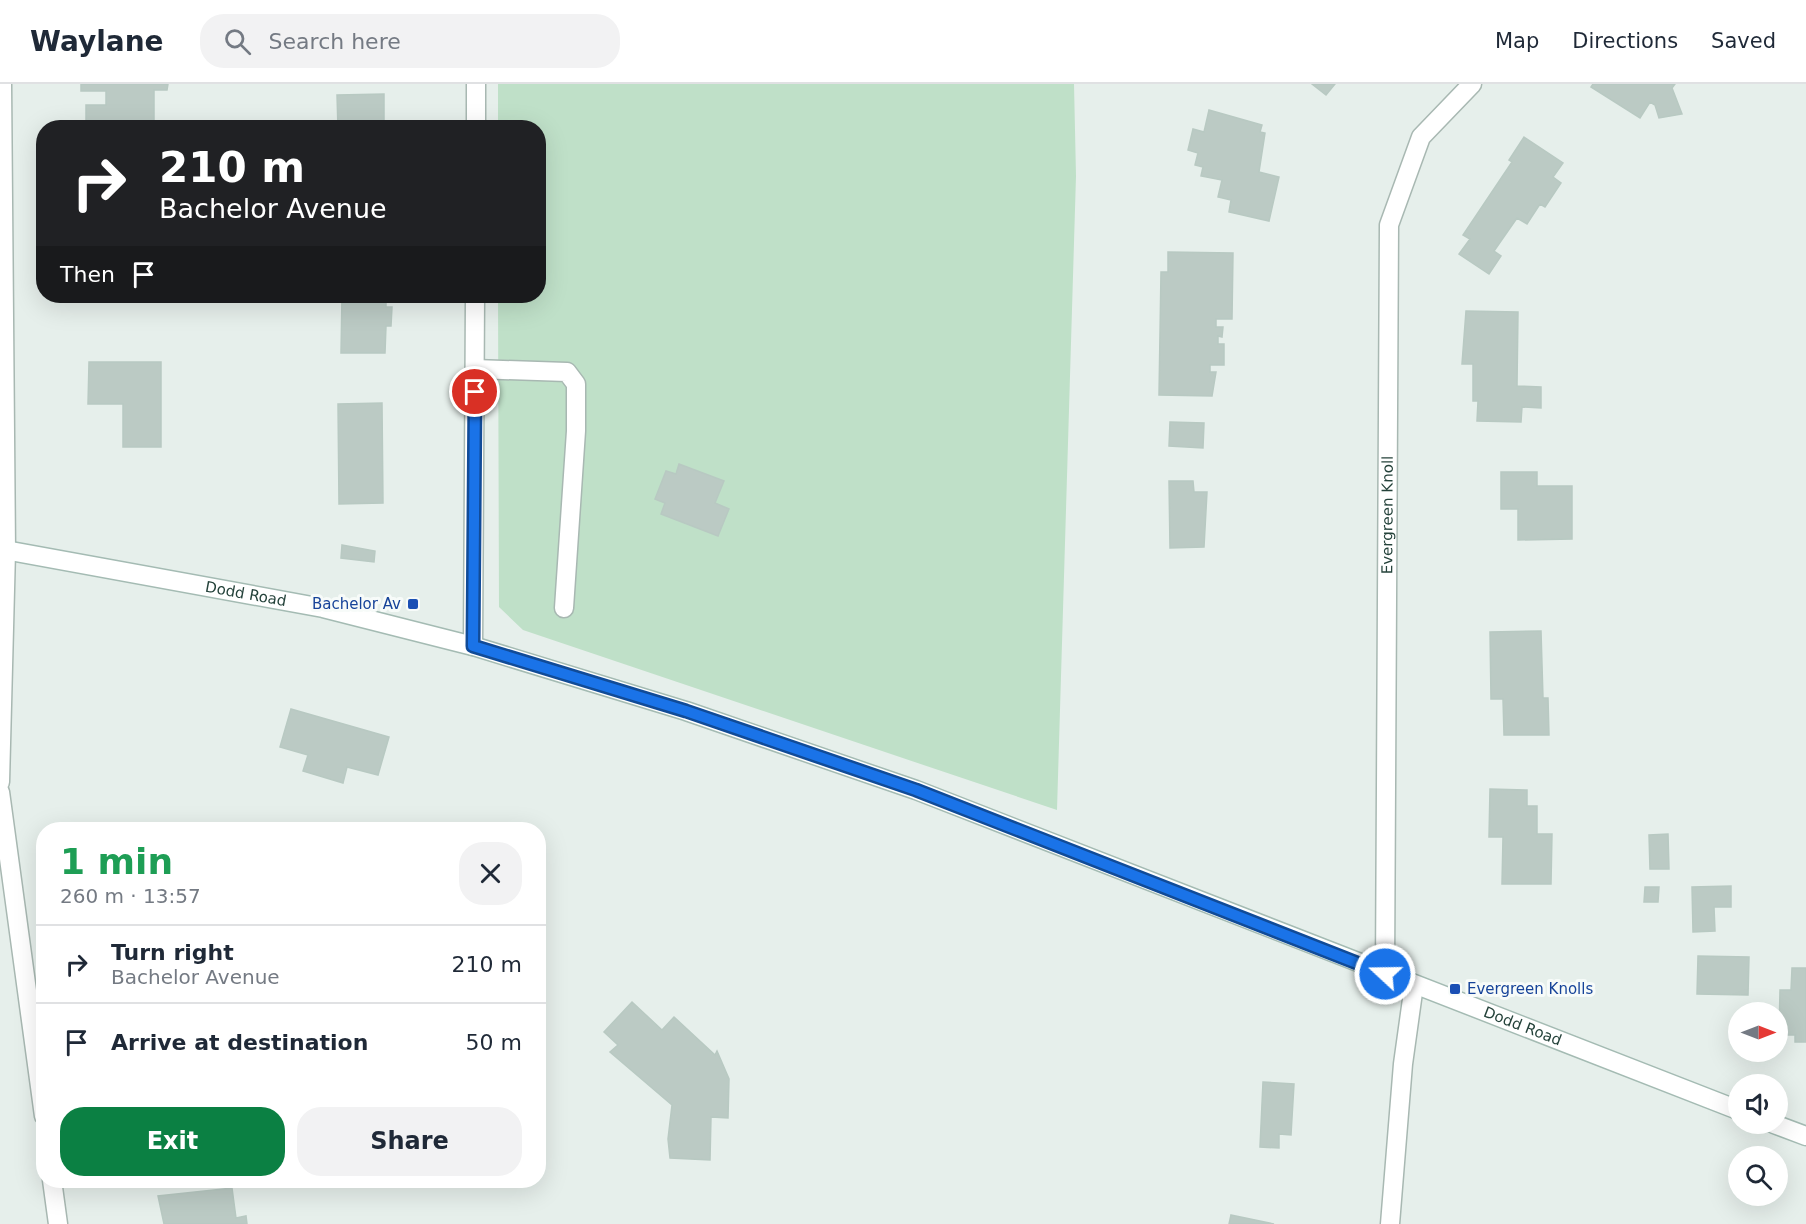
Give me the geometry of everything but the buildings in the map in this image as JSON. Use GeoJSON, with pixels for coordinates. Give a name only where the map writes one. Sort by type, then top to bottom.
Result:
{"type":"FeatureCollection","features":[{"type":"Feature","properties":{"kind":"street"},"geometry":{"type":"LineString","coordinates":[[0,782],[3,550],[2,84]]}},
{"type":"Feature","properties":{"kind":"street"},"geometry":{"type":"LineString","coordinates":[[476,84],[476,120]]}},
{"type":"Feature","properties":{"kind":"street","name":"Evergreen Knoll"},"geometry":{"type":"LineString","coordinates":[[1385,974],[1389,225],[1421,137],[1472,84]]}},
{"type":"Feature","properties":{"kind":"street"},"geometry":{"type":"LineString","coordinates":[[473,646],[475,303]]}},
{"type":"Feature","properties":{"kind":"street"},"geometry":{"type":"LineString","coordinates":[[475,369],[567,372],[576,384],[576,431],[564,608]]}},
{"type":"Feature","properties":{"kind":"street","name":"Dodd Road"},"geometry":{"type":"LineString","coordinates":[[3,550],[322,608],[473,646],[686,711],[916,790],[1728,1106]]}},
{"type":"Feature","properties":{"kind":"street"},"geometry":{"type":"LineString","coordinates":[[0,792],[36,1057]]}},
{"type":"Feature","properties":{"kind":"street"},"geometry":{"type":"LineString","coordinates":[[1390,1224],[1403,1064],[1414,985]]}},
{"type":"Feature","properties":{"kind":"street"},"geometry":{"type":"LineString","coordinates":[[1788,1129],[1806,1136]]}},
{"type":"Feature","properties":{"kind":"street"},"geometry":{"type":"LineString","coordinates":[[53,1188],[58,1224]]}},
{"type":"Feature","properties":{"kind":"green space"},"geometry":{"type":"Polygon","coordinates":[[[498,84],[1074,84],[1076,176],[1057,810],[523,630],[499,607],[498,303],[546,303],[546,120],[498,120],[498,84]]]}},
{"type":"Feature","properties":{"kind":"place","name":"Bachelor Av"},"geometry":{"type":"Point","coordinates":[413,604]}},
{"type":"Feature","properties":{"kind":"place","name":"Evergreen Knolls"},"geometry":{"type":"Point","coordinates":[1455,989]}},
{"type":"Feature","properties":{"kind":"route"},"geometry":{"type":"LineString","coordinates":[[475,392],[473,646],[686,711],[916,790],[1385,974]]}}]}
